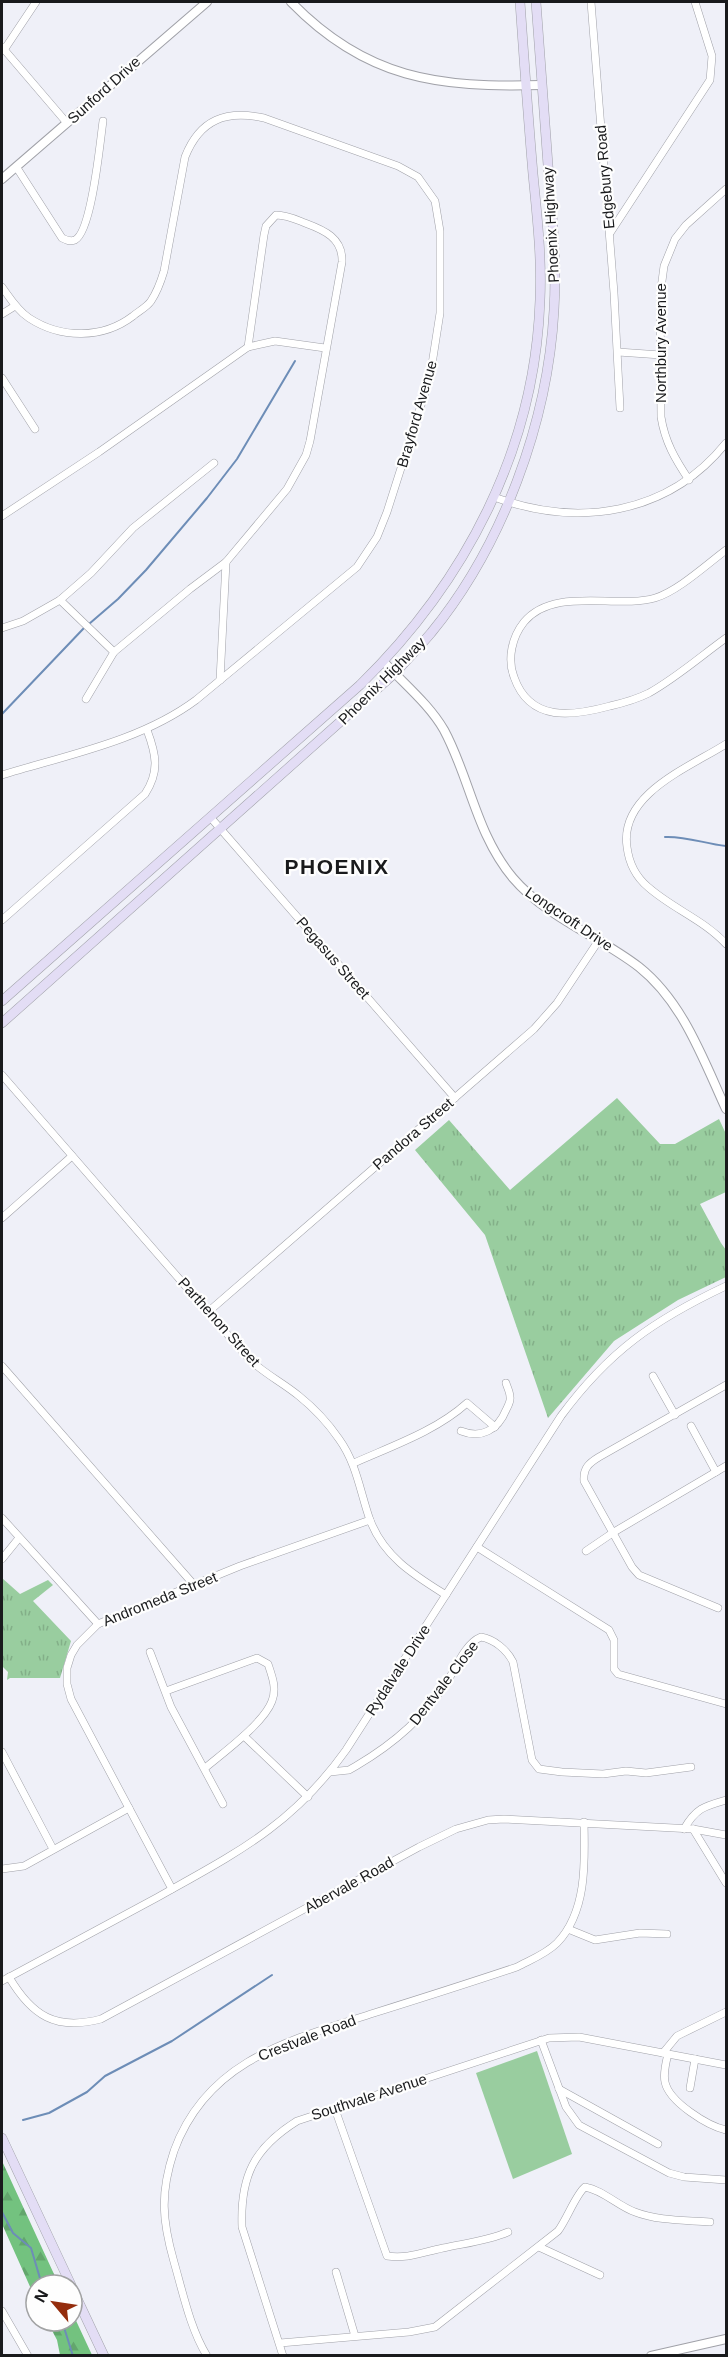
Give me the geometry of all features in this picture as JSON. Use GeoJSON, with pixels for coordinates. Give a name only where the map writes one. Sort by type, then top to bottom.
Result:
{"type":"FeatureCollection","features":[{"type":"Feature","properties":{"kind":"main road","name":"Phoenix Highway"},"geometry":{"type":"LineString","coordinates":[[2,1001],[211,818],[384,662],[423,617],[469,547],[508,463],[525,407],[538,329],[540,268],[520,2]]}},
{"type":"Feature","properties":{"kind":"main road","name":"Phoenix Highway"},"geometry":{"type":"LineString","coordinates":[[2,1023],[395,673],[431,632],[491,540],[521,470],[541,403],[551,346],[554,312],[555,261],[536,2]]}},
{"type":"Feature","properties":{"kind":"main road"},"geometry":{"type":"LineString","coordinates":[[2,2138],[65,2273]]}},
{"type":"Feature","properties":{"kind":"main road"},"geometry":{"type":"LineString","coordinates":[[84,2313],[104,2355]]}},
{"type":"Feature","properties":{"kind":"street"},"geometry":{"type":"LineString","coordinates":[[36,2],[3,48],[67,123]]}},
{"type":"Feature","properties":{"kind":"street"},"geometry":{"type":"LineString","coordinates":[[291,2],[333,39],[385,66],[445,83],[542,85]]}},
{"type":"Feature","properties":{"kind":"street","name":"Edgebury Road"},"geometry":{"type":"LineString","coordinates":[[591,2],[610,233],[620,408]]}},
{"type":"Feature","properties":{"kind":"street"},"geometry":{"type":"LineString","coordinates":[[610,233],[710,80],[712,56],[695,2]]}},
{"type":"Feature","properties":{"kind":"street","name":"Sunford Drive"},"geometry":{"type":"LineString","coordinates":[[2,179],[202,3]]}},
{"type":"Feature","properties":{"kind":"street","name":"Brayford Avenue"},"geometry":{"type":"LineString","coordinates":[[2,287],[15,306],[27,317],[44,326],[81,334],[101,332],[117,327],[150,303],[164,271],[185,157],[195,136],[223,116],[245,114],[264,118],[398,166],[418,177],[435,201],[440,231],[440,313],[430,377],[414,432],[377,537],[357,567],[172,717],[147,730],[2,775]]}},
{"type":"Feature","properties":{"kind":"street"},"geometry":{"type":"LineString","coordinates":[[17,168],[62,237],[68,241],[74,241],[79,236],[88,216],[103,121]]}},
{"type":"Feature","properties":{"kind":"street","name":"Northbury Avenue"},"geometry":{"type":"LineString","coordinates":[[688,480],[671,453],[663,432],[661,278],[675,239],[686,225],[726,189]]}},
{"type":"Feature","properties":{"kind":"street"},"geometry":{"type":"LineString","coordinates":[[87,699],[114,652],[226,562],[287,489],[306,455],[342,253],[339,244],[324,231],[281,215],[276,215],[266,226],[248,347]]}},
{"type":"Feature","properties":{"kind":"street"},"geometry":{"type":"LineString","coordinates":[[2,314],[15,306]]}},
{"type":"Feature","properties":{"kind":"street"},"geometry":{"type":"LineString","coordinates":[[2,516],[99,452],[248,347],[275,341],[325,348]]}},
{"type":"Feature","properties":{"kind":"street"},"geometry":{"type":"LineString","coordinates":[[618,352],[661,355]]}},
{"type":"Feature","properties":{"kind":"street"},"geometry":{"type":"LineString","coordinates":[[2,378],[34,429]]}},
{"type":"Feature","properties":{"kind":"street"},"geometry":{"type":"LineString","coordinates":[[494,497],[550,512],[596,513],[626,508],[651,500],[688,480],[704,468],[726,443]]}},
{"type":"Feature","properties":{"kind":"street"},"geometry":{"type":"LineString","coordinates":[[2,628],[23,621],[60,600],[92,573],[133,528],[214,463]]}},
{"type":"Feature","properties":{"kind":"street"},"geometry":{"type":"LineString","coordinates":[[726,550],[671,590],[656,598],[638,601],[565,602],[549,605],[535,612],[524,622],[515,637],[510,656],[517,687],[534,704],[559,714],[582,713],[647,694],[726,638]]}},
{"type":"Feature","properties":{"kind":"street"},"geometry":{"type":"LineString","coordinates":[[220,680],[226,562]]}},
{"type":"Feature","properties":{"kind":"street"},"geometry":{"type":"LineString","coordinates":[[60,600],[114,652]]}},
{"type":"Feature","properties":{"kind":"street","name":"Longcroft Drive"},"geometry":{"type":"LineString","coordinates":[[384,662],[414,692],[443,728],[488,841],[512,877],[545,906],[641,969],[674,1004],[726,1108]]}},
{"type":"Feature","properties":{"kind":"street"},"geometry":{"type":"LineString","coordinates":[[2,920],[145,794],[156,770],[154,750],[147,730]]}},
{"type":"Feature","properties":{"kind":"street"},"geometry":{"type":"LineString","coordinates":[[726,744],[644,797],[635,809],[628,825],[626,842],[629,860],[638,876],[649,887],[701,921],[726,944]]}},
{"type":"Feature","properties":{"kind":"street","name":"Pegasus Street"},"geometry":{"type":"LineString","coordinates":[[211,818],[455,1098]]}},
{"type":"Feature","properties":{"kind":"street","name":"Pandora Street"},"geometry":{"type":"LineString","coordinates":[[208,1312],[542,1021],[557,1003],[599,940]]}},
{"type":"Feature","properties":{"kind":"street","name":"Parthenon Street"},"geometry":{"type":"LineString","coordinates":[[2,1075],[257,1367],[299,1396],[317,1412],[339,1439],[354,1463],[370,1520],[384,1548],[408,1572],[446,1595]]}},
{"type":"Feature","properties":{"kind":"street"},"geometry":{"type":"LineString","coordinates":[[2,1218],[72,1156]]}},
{"type":"Feature","properties":{"kind":"street","name":"Rydalvale Drive"},"geometry":{"type":"LineString","coordinates":[[2,1982],[255,1842],[308,1797],[330,1772],[561,1416],[582,1388],[604,1364],[634,1339],[659,1322],[726,1286]]}},
{"type":"Feature","properties":{"kind":"street"},"geometry":{"type":"LineString","coordinates":[[2,1366],[195,1586]]}},
{"type":"Feature","properties":{"kind":"street"},"geometry":{"type":"LineString","coordinates":[[653,1376],[675,1414]]}},
{"type":"Feature","properties":{"kind":"street"},"geometry":{"type":"LineString","coordinates":[[461,1431],[471,1435],[485,1433],[495,1427],[503,1417],[511,1398],[506,1383]]}},
{"type":"Feature","properties":{"kind":"street"},"geometry":{"type":"LineString","coordinates":[[718,1608],[639,1575],[632,1567],[584,1480],[585,1469],[599,1457],[726,1385]]}},
{"type":"Feature","properties":{"kind":"street"},"geometry":{"type":"LineString","coordinates":[[354,1463],[415,1436],[456,1413],[467,1403],[495,1427]]}},
{"type":"Feature","properties":{"kind":"street"},"geometry":{"type":"LineString","coordinates":[[691,1426],[716,1472]]}},
{"type":"Feature","properties":{"kind":"street"},"geometry":{"type":"LineString","coordinates":[[586,1551],[726,1466]]}},
{"type":"Feature","properties":{"kind":"street"},"geometry":{"type":"LineString","coordinates":[[2,1518],[98,1624]]}},
{"type":"Feature","properties":{"kind":"street","name":"Andromeda Street"},"geometry":{"type":"LineString","coordinates":[[172,1889],[71,1700],[67,1684],[67,1668],[77,1645],[98,1624],[259,1559],[370,1520]]}},
{"type":"Feature","properties":{"kind":"street"},"geometry":{"type":"LineString","coordinates":[[2,1559],[19,1538]]}},
{"type":"Feature","properties":{"kind":"street"},"geometry":{"type":"LineString","coordinates":[[477,1547],[609,1630],[614,1640],[614,1669],[618,1674],[726,1704]]}},
{"type":"Feature","properties":{"kind":"street","name":"Dentvale Close"},"geometry":{"type":"LineString","coordinates":[[330,1772],[349,1770],[407,1730],[433,1702],[475,1639],[481,1637],[496,1643],[513,1662],[532,1760],[539,1769],[603,1774],[626,1771],[646,1773],[691,1767]]}},
{"type":"Feature","properties":{"kind":"street"},"geometry":{"type":"LineString","coordinates":[[150,1652],[171,1707],[223,1804]]}},
{"type":"Feature","properties":{"kind":"street"},"geometry":{"type":"LineString","coordinates":[[166,1691],[257,1658],[261,1658],[268,1664],[272,1676],[272,1703],[244,1736],[205,1768]]}},
{"type":"Feature","properties":{"kind":"street"},"geometry":{"type":"LineString","coordinates":[[244,1736],[308,1797]]}},
{"type":"Feature","properties":{"kind":"street"},"geometry":{"type":"LineString","coordinates":[[2,1752],[53,1849]]}},
{"type":"Feature","properties":{"kind":"street"},"geometry":{"type":"LineString","coordinates":[[684,1829],[696,1812],[726,1800]]}},
{"type":"Feature","properties":{"kind":"street"},"geometry":{"type":"LineString","coordinates":[[2,1869],[24,1866],[129,1808]]}},
{"type":"Feature","properties":{"kind":"street","name":"Abervale Road"},"geometry":{"type":"LineString","coordinates":[[9,1977],[26,2003],[35,2011],[63,2023],[101,2019],[456,1828],[488,1820],[584,1822],[693,1829],[726,1835]]}},
{"type":"Feature","properties":{"kind":"street","name":"Crestvale Road"},"geometry":{"type":"LineString","coordinates":[[207,2355],[195,2330],[175,2266],[165,2229],[163,2206],[165,2184],[177,2142],[197,2106],[214,2086],[245,2062],[275,2048],[344,2022],[517,1967],[556,1944],[568,1929],[577,1908],[585,1856],[584,1822]]}},
{"type":"Feature","properties":{"kind":"street"},"geometry":{"type":"LineString","coordinates":[[693,1829],[726,1883]]}},
{"type":"Feature","properties":{"kind":"street"},"geometry":{"type":"LineString","coordinates":[[568,1929],[595,1940],[640,1933],[667,1934]]}},
{"type":"Feature","properties":{"kind":"street"},"geometry":{"type":"LineString","coordinates":[[726,2012],[677,2036],[666,2053],[664,2077],[667,2089],[702,2120],[726,2130]]}},
{"type":"Feature","properties":{"kind":"street","name":"Southvale Avenue"},"geometry":{"type":"LineString","coordinates":[[283,2355],[243,2227],[244,2187],[251,2167],[270,2140],[297,2121],[542,2040],[579,2037],[726,2065]]}},
{"type":"Feature","properties":{"kind":"street"},"geometry":{"type":"LineString","coordinates":[[542,2040],[566,2107],[579,2125],[649,2164],[676,2176],[726,2180]]}},
{"type":"Feature","properties":{"kind":"street"},"geometry":{"type":"LineString","coordinates":[[690,2088],[695,2059]]}},
{"type":"Feature","properties":{"kind":"street"},"geometry":{"type":"LineString","coordinates":[[559,2089],[658,2144]]}},
{"type":"Feature","properties":{"kind":"street"},"geometry":{"type":"LineString","coordinates":[[335,2109],[387,2256],[410,2257],[442,2248],[482,2242],[508,2232]]}},
{"type":"Feature","properties":{"kind":"street"},"geometry":{"type":"LineString","coordinates":[[280,2343],[421,2331],[435,2327],[558,2231],[568,2218],[582,2189],[588,2188],[622,2207],[654,2217],[710,2222]]}},
{"type":"Feature","properties":{"kind":"street"},"geometry":{"type":"LineString","coordinates":[[538,2247],[600,2275]]}},
{"type":"Feature","properties":{"kind":"street"},"geometry":{"type":"LineString","coordinates":[[336,2272],[355,2336]]}},
{"type":"Feature","properties":{"kind":"street"},"geometry":{"type":"LineString","coordinates":[[2,2311],[28,2355]]}},
{"type":"Feature","properties":{"kind":"street"},"geometry":{"type":"LineString","coordinates":[[651,2355],[689,2351],[726,2339]]}},
{"type":"Feature","properties":{"kind":"green space"},"geometry":{"type":"Polygon","coordinates":[[[617,1098],[660,1144],[675,1144],[719,1119],[726,1134],[726,1192],[700,1204],[726,1250],[726,1277],[678,1300],[614,1341],[548,1418],[485,1235],[415,1150],[449,1120],[510,1190],[617,1098]]]}},
{"type":"Feature","properties":{"kind":"green space"},"geometry":{"type":"Polygon","coordinates":[[[2,1578],[20,1594],[48,1580],[53,1585],[33,1601],[71,1641],[60,1678],[10,1678],[7,1680],[8,1672],[2,1666],[2,1578]]]}},
{"type":"Feature","properties":{"kind":"green space"},"geometry":{"type":"Polygon","coordinates":[[[537,2051],[572,2154],[513,2179],[476,2073],[537,2051]]]}},
{"type":"Feature","properties":{"kind":"green space"},"geometry":{"type":"Polygon","coordinates":[[[2,2161],[53,2273],[24,2273],[2,2224],[2,2161]]]}},
{"type":"Feature","properties":{"kind":"green space"},"geometry":{"type":"Polygon","coordinates":[[[53,2333],[82,2333],[92,2355],[60,2355],[53,2333]]]}},
{"type":"Feature","properties":{"kind":"waterway"},"geometry":{"type":"LineString","coordinates":[[89,624],[146,570],[207,498],[237,459],[295,361]]}},
{"type":"Feature","properties":{"kind":"waterway"},"geometry":{"type":"LineString","coordinates":[[2,714],[84,628]]}},
{"type":"Feature","properties":{"kind":"waterway"},"geometry":{"type":"LineString","coordinates":[[665,837],[726,846]]}},
{"type":"Feature","properties":{"kind":"waterway"},"geometry":{"type":"LineString","coordinates":[[23,2120],[49,2113],[87,2092],[105,2076],[172,2041],[272,1975]]}},
{"type":"Feature","properties":{"kind":"waterway"},"geometry":{"type":"LineString","coordinates":[[2,2212],[13,2233],[31,2248],[38,2273]]}},
{"type":"Feature","properties":{"kind":"waterway"},"geometry":{"type":"LineString","coordinates":[[66,2333],[73,2356]]}},
{"type":"Feature","properties":{"kind":"district","name":"PHOENIX"},"geometry":{"type":"Point","coordinates":[337,867]}}]}
